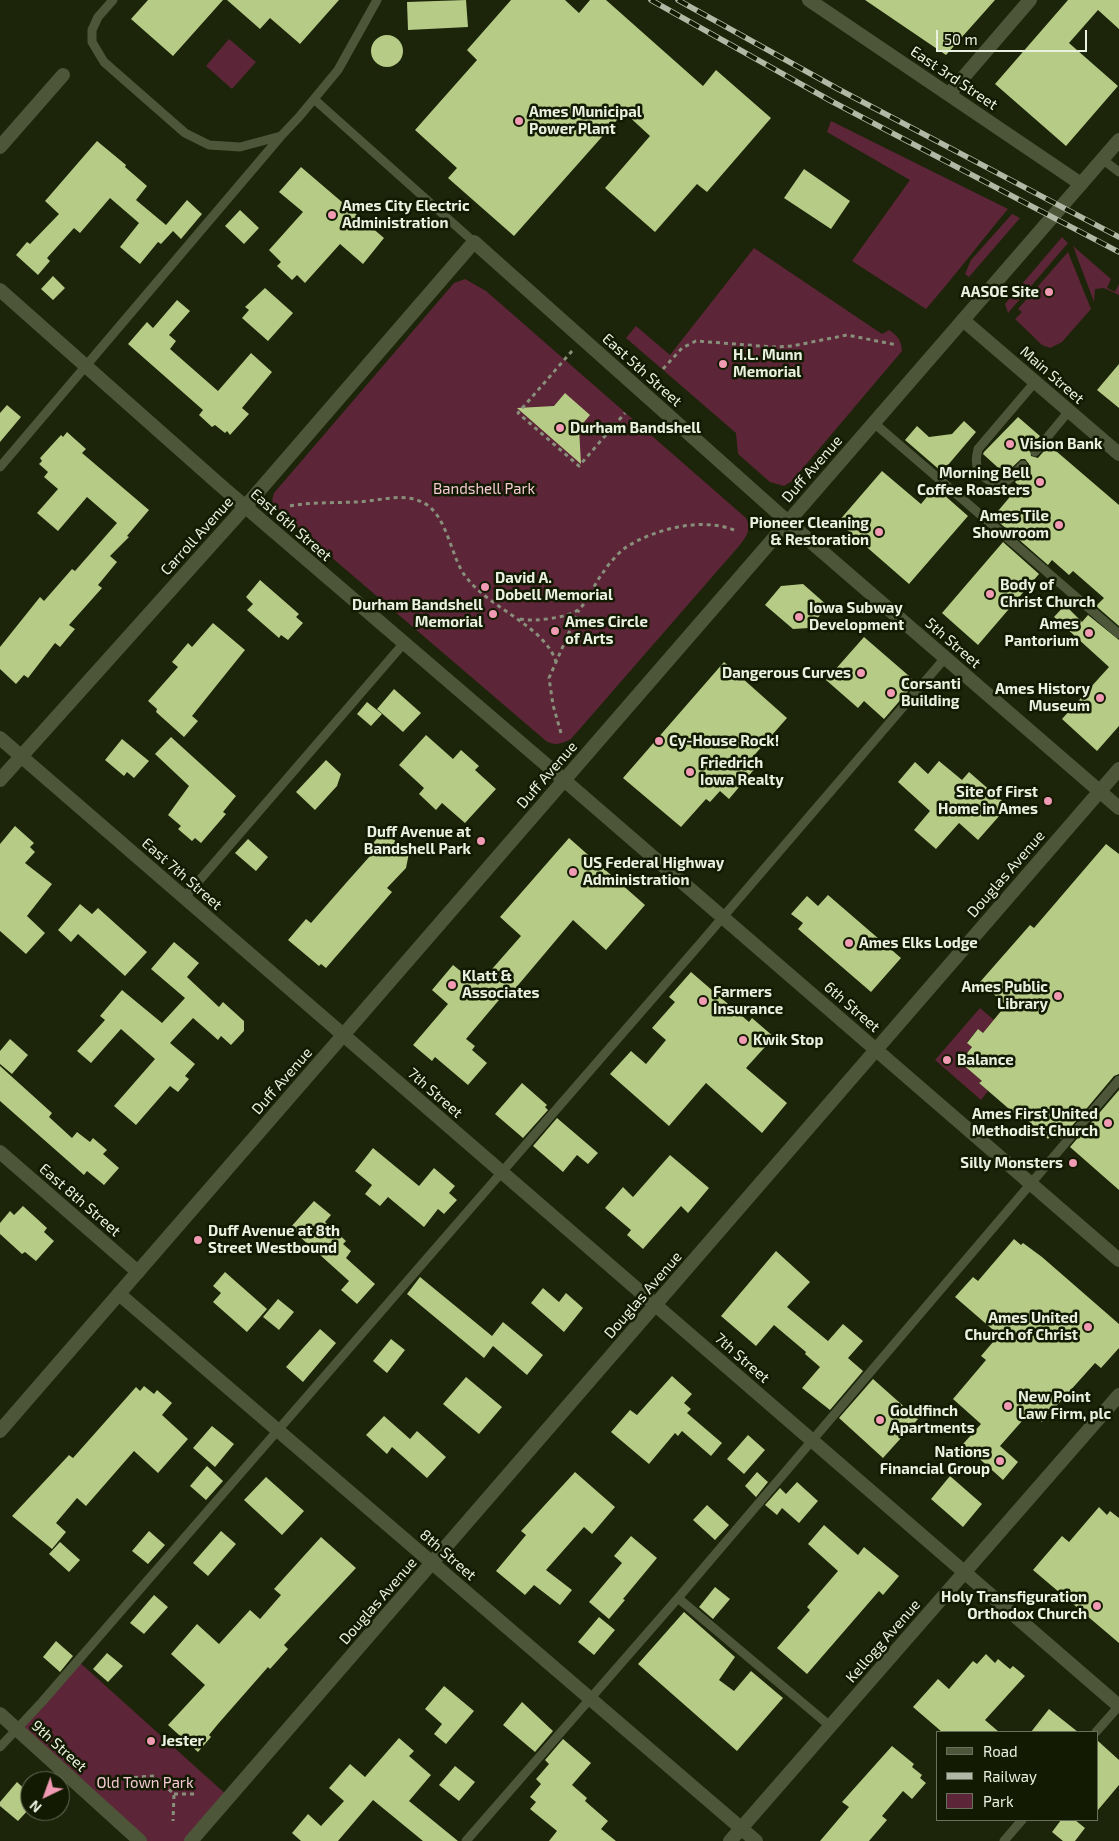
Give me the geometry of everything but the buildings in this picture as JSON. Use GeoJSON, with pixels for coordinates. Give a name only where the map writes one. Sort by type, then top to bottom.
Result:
{"type":"FeatureCollection","features":[{"type":"Feature","properties":{"kind":"street","name":"East 3rd Street"},"geometry":{"type":"LineString","coordinates":[[809,0],[1081,184]]}},
{"type":"Feature","properties":{"kind":"street"},"geometry":{"type":"LineString","coordinates":[[950,94],[1030,0]]}},
{"type":"Feature","properties":{"kind":"street"},"geometry":{"type":"LineString","coordinates":[[0,148],[63,75]]}},
{"type":"Feature","properties":{"kind":"street","name":"Duff Avenue"},"geometry":{"type":"LineString","coordinates":[[0,1431],[1119,140]]}},
{"type":"Feature","properties":{"kind":"street","name":"Carroll Avenue"},"geometry":{"type":"LineString","coordinates":[[0,780],[246,507],[474,242]]}},
{"type":"Feature","properties":{"kind":"street","name":"East 5th Street"},"geometry":{"type":"LineString","coordinates":[[474,242],[788,522]]}},
{"type":"Feature","properties":{"kind":"street","name":"East 6th Street"},"geometry":{"type":"LineString","coordinates":[[0,290],[246,507],[564,780]]}},
{"type":"Feature","properties":{"kind":"street","name":"Main Street"},"geometry":{"type":"LineString","coordinates":[[963,320],[1119,454]]}},
{"type":"Feature","properties":{"kind":"street","name":"5th Street"},"geometry":{"type":"LineString","coordinates":[[788,522],[1119,808]]}},
{"type":"Feature","properties":{"kind":"street","name":"East 7th Street"},"geometry":{"type":"LineString","coordinates":[[0,738],[343,1034]]}},
{"type":"Feature","properties":{"kind":"street","name":"Douglas Avenue"},"geometry":{"type":"LineString","coordinates":[[190,1841],[1119,768]]}},
{"type":"Feature","properties":{"kind":"street","name":"6th Street"},"geometry":{"type":"LineString","coordinates":[[564,780],[1119,1260]]}},
{"type":"Feature","properties":{"kind":"street","name":"7th Street"},"geometry":{"type":"LineString","coordinates":[[343,1034],[1119,1706]]}},
{"type":"Feature","properties":{"kind":"street","name":"East 8th Street"},"geometry":{"type":"LineString","coordinates":[[0,1152],[138,1272]]}},
{"type":"Feature","properties":{"kind":"street","name":"8th Street"},"geometry":{"type":"LineString","coordinates":[[119,1294],[756,1841]]}},
{"type":"Feature","properties":{"kind":"street","name":"Kellogg Avenue"},"geometry":{"type":"LineString","coordinates":[[730,1841],[1119,1395]]}},
{"type":"Feature","properties":{"kind":"street","name":"9th Street"},"geometry":{"type":"LineString","coordinates":[[0,1714],[140,1841]]}},
{"type":"Feature","properties":{"kind":"lane"},"geometry":{"type":"LineString","coordinates":[[113,0],[98,17],[92,30],[92,42],[99,55],[117,75],[185,133],[209,145],[240,147],[281,136]]}},
{"type":"Feature","properties":{"kind":"lane"},"geometry":{"type":"LineString","coordinates":[[0,467],[281,136],[315,100],[338,70],[377,0]]}},
{"type":"Feature","properties":{"kind":"lane"},"geometry":{"type":"LineString","coordinates":[[315,100],[474,242]]}},
{"type":"Feature","properties":{"kind":"lane"},"geometry":{"type":"LineString","coordinates":[[1102,159],[1119,172]]}},
{"type":"Feature","properties":{"kind":"lane"},"geometry":{"type":"LineString","coordinates":[[1023,465],[1008,480],[998,485],[988,480],[978,471],[975,462],[978,449],[1035,382]]}},
{"type":"Feature","properties":{"kind":"lane"},"geometry":{"type":"LineString","coordinates":[[1035,452],[1069,412]]}},
{"type":"Feature","properties":{"kind":"lane"},"geometry":{"type":"LineString","coordinates":[[874,423],[1119,634]]}},
{"type":"Feature","properties":{"kind":"lane"},"geometry":{"type":"LineString","coordinates":[[184,897],[404,643]]}},
{"type":"Feature","properties":{"kind":"lane"},"geometry":{"type":"LineString","coordinates":[[0,1748],[502,1172],[945,658]]}},
{"type":"Feature","properties":{"kind":"lane"},"geometry":{"type":"LineString","coordinates":[[466,1841],[678,1598],[1119,1080]]}},
{"type":"Feature","properties":{"kind":"lane"},"geometry":{"type":"LineString","coordinates":[[678,1598],[830,1726]]}},
{"type":"Feature","properties":{"kind":"lane"},"geometry":{"type":"LineString","coordinates":[[1097,1731],[1119,1706]]}},
{"type":"Feature","properties":{"kind":"lane"},"geometry":{"type":"LineString","coordinates":[[1004,1841],[1021,1821]]}},
{"type":"Feature","properties":{"kind":"path"},"geometry":{"type":"LineString","coordinates":[[663,369],[682,348],[696,341],[773,347],[792,346],[847,335],[897,345]]}},
{"type":"Feature","properties":{"kind":"path"},"geometry":{"type":"LineString","coordinates":[[564,360],[518,413],[579,466],[625,413]]}},
{"type":"Feature","properties":{"kind":"path"},"geometry":{"type":"LineString","coordinates":[[290,506],[403,498],[420,501],[427,505],[441,524],[464,576],[486,599],[535,631],[554,653],[556,662]]}},
{"type":"Feature","properties":{"kind":"path"},"geometry":{"type":"LineString","coordinates":[[561,733],[553,705],[549,678],[579,610],[602,573],[624,549],[648,537],[673,528],[701,525],[722,526],[734,530]]}},
{"type":"Feature","properties":{"kind":"path"},"geometry":{"type":"LineString","coordinates":[[515,618],[524,620],[558,617],[579,610]]}},
{"type":"Feature","properties":{"kind":"path"},"geometry":{"type":"LineString","coordinates":[[126,1778],[154,1776],[174,1794],[196,1794]]}},
{"type":"Feature","properties":{"kind":"path"},"geometry":{"type":"LineString","coordinates":[[173,1821],[174,1794]]}},
{"type":"Feature","properties":{"kind":"green space"},"geometry":{"type":"Polygon","coordinates":[[[229,39],[256,62],[232,89],[206,66],[229,39]]]}},
{"type":"Feature","properties":{"kind":"green space"},"geometry":{"type":"Polygon","coordinates":[[[831,121],[1008,209],[926,309],[852,261],[910,180],[827,132],[831,121]]]}},
{"type":"Feature","properties":{"kind":"green space"},"geometry":{"type":"Polygon","coordinates":[[[1012,214],[1020,218],[969,277],[965,274],[971,260],[1012,214]]]}},
{"type":"Feature","properties":{"kind":"green space"},"geometry":{"type":"Polygon","coordinates":[[[1062,237],[1068,243],[1008,313],[1005,304],[1062,237]]]}},
{"type":"Feature","properties":{"kind":"green space"},"geometry":{"type":"Polygon","coordinates":[[[1073,246],[1111,279],[1107,288],[1115,292],[1119,284],[1119,295],[1104,288],[1095,289],[1094,302],[1073,246]]]}},
{"type":"Feature","properties":{"kind":"green space"},"geometry":{"type":"Polygon","coordinates":[[[754,248],[882,334],[889,330],[895,334],[902,347],[902,351],[792,481],[784,486],[770,482],[738,454],[736,433],[626,338],[636,326],[670,355],[754,248]]]}},
{"type":"Feature","properties":{"kind":"green space"},"geometry":{"type":"Polygon","coordinates":[[[1068,252],[1091,309],[1062,342],[1050,348],[1042,345],[1015,319],[1022,312],[1018,309],[1068,252]]]}},
{"type":"Feature","properties":{"kind":"green space","name":"Bandshell Park"},"geometry":{"type":"Polygon","coordinates":[[[465,279],[486,291],[746,518],[748,522],[747,533],[739,546],[571,739],[562,743],[552,744],[546,741],[282,515],[273,503],[274,493],[454,283],[465,279]]]}},
{"type":"Feature","properties":{"kind":"green space"},"geometry":{"type":"Polygon","coordinates":[[[980,1008],[994,1020],[983,1033],[978,1029],[967,1042],[972,1047],[960,1062],[982,1081],[979,1083],[988,1091],[981,1100],[935,1060],[980,1008]]]}},
{"type":"Feature","properties":{"kind":"green space","name":"Old Town Park"},"geometry":{"type":"Polygon","coordinates":[[[78,1661],[229,1797],[191,1841],[140,1841],[70,1777],[70,1771],[63,1771],[17,1729],[78,1661]]]}},
{"type":"Feature","properties":{"kind":"railway"},"geometry":{"type":"LineString","coordinates":[[651,0],[831,101],[1119,252]]}},
{"type":"Feature","properties":{"kind":"railway"},"geometry":{"type":"LineString","coordinates":[[678,0],[838,89],[1119,237]]}},
{"type":"Feature","properties":{"kind":"place","name":"Ames Municipal Power Plant"},"geometry":{"type":"Point","coordinates":[519,121]}},
{"type":"Feature","properties":{"kind":"place","name":"Ames City Electric Administration"},"geometry":{"type":"Point","coordinates":[332,215]}},
{"type":"Feature","properties":{"kind":"place","name":"AASOE Site"},"geometry":{"type":"Point","coordinates":[1049,292]}},
{"type":"Feature","properties":{"kind":"place","name":"H.L. Munn Memorial"},"geometry":{"type":"Point","coordinates":[723,364]}},
{"type":"Feature","properties":{"kind":"place","name":"Durham Bandshell"},"geometry":{"type":"Point","coordinates":[560,428]}},
{"type":"Feature","properties":{"kind":"place","name":"Vision Bank"},"geometry":{"type":"Point","coordinates":[1010,444]}},
{"type":"Feature","properties":{"kind":"place","name":"Morning Bell Coffee Roasters"},"geometry":{"type":"Point","coordinates":[1040,482]}},
{"type":"Feature","properties":{"kind":"place","name":"Ames Tile Showroom"},"geometry":{"type":"Point","coordinates":[1059,525]}},
{"type":"Feature","properties":{"kind":"place","name":"Pioneer Cleaning & Restoration"},"geometry":{"type":"Point","coordinates":[879,532]}},
{"type":"Feature","properties":{"kind":"place","name":"David A. Dobell Memorial"},"geometry":{"type":"Point","coordinates":[485,587]}},
{"type":"Feature","properties":{"kind":"place","name":"Body of Christ Church"},"geometry":{"type":"Point","coordinates":[990,594]}},
{"type":"Feature","properties":{"kind":"place","name":"Durham Bandshell Memorial"},"geometry":{"type":"Point","coordinates":[493,614]}},
{"type":"Feature","properties":{"kind":"place","name":"Iowa Subway Development"},"geometry":{"type":"Point","coordinates":[799,617]}},
{"type":"Feature","properties":{"kind":"place","name":"Ames Circle of Arts"},"geometry":{"type":"Point","coordinates":[555,631]}},
{"type":"Feature","properties":{"kind":"place","name":"Ames Pantorium"},"geometry":{"type":"Point","coordinates":[1089,633]}},
{"type":"Feature","properties":{"kind":"place","name":"Dangerous Curves"},"geometry":{"type":"Point","coordinates":[861,673]}},
{"type":"Feature","properties":{"kind":"place","name":"Corsanti Building"},"geometry":{"type":"Point","coordinates":[891,693]}},
{"type":"Feature","properties":{"kind":"place","name":"Ames History Museum"},"geometry":{"type":"Point","coordinates":[1100,698]}},
{"type":"Feature","properties":{"kind":"place","name":"Cy-House Rock!"},"geometry":{"type":"Point","coordinates":[659,741]}},
{"type":"Feature","properties":{"kind":"place","name":"Friedrich Iowa Realty"},"geometry":{"type":"Point","coordinates":[690,772]}},
{"type":"Feature","properties":{"kind":"place","name":"Site of First Home in Ames"},"geometry":{"type":"Point","coordinates":[1048,801]}},
{"type":"Feature","properties":{"kind":"place","name":"Duff Avenue at Bandshell Park"},"geometry":{"type":"Point","coordinates":[481,841]}},
{"type":"Feature","properties":{"kind":"place","name":"US Federal Highway Administration"},"geometry":{"type":"Point","coordinates":[573,872]}},
{"type":"Feature","properties":{"kind":"place","name":"Ames Elks Lodge"},"geometry":{"type":"Point","coordinates":[849,943]}},
{"type":"Feature","properties":{"kind":"place","name":"Klatt & Associates"},"geometry":{"type":"Point","coordinates":[452,985]}},
{"type":"Feature","properties":{"kind":"place","name":"Ames Public Library"},"geometry":{"type":"Point","coordinates":[1058,996]}},
{"type":"Feature","properties":{"kind":"place","name":"Farmers Insurance"},"geometry":{"type":"Point","coordinates":[703,1001]}},
{"type":"Feature","properties":{"kind":"place","name":"Kwik Stop"},"geometry":{"type":"Point","coordinates":[743,1040]}},
{"type":"Feature","properties":{"kind":"place","name":"Balance"},"geometry":{"type":"Point","coordinates":[947,1060]}},
{"type":"Feature","properties":{"kind":"place","name":"Ames First United Methodist Church"},"geometry":{"type":"Point","coordinates":[1108,1123]}},
{"type":"Feature","properties":{"kind":"place","name":"Silly Monsters"},"geometry":{"type":"Point","coordinates":[1073,1163]}},
{"type":"Feature","properties":{"kind":"place","name":"Duff Avenue at 8th Street Westbound"},"geometry":{"type":"Point","coordinates":[198,1240]}},
{"type":"Feature","properties":{"kind":"place","name":"Ames United Church of Christ"},"geometry":{"type":"Point","coordinates":[1088,1327]}},
{"type":"Feature","properties":{"kind":"place","name":"New Point Law Firm, plc"},"geometry":{"type":"Point","coordinates":[1008,1406]}},
{"type":"Feature","properties":{"kind":"place","name":"Goldfinch Apartments"},"geometry":{"type":"Point","coordinates":[880,1420]}},
{"type":"Feature","properties":{"kind":"place","name":"Nations Financial Group"},"geometry":{"type":"Point","coordinates":[1000,1461]}},
{"type":"Feature","properties":{"kind":"place","name":"Holy Transfiguration Orthodox Church"},"geometry":{"type":"Point","coordinates":[1097,1606]}},
{"type":"Feature","properties":{"kind":"place","name":"Jester"},"geometry":{"type":"Point","coordinates":[151,1741]}}]}
